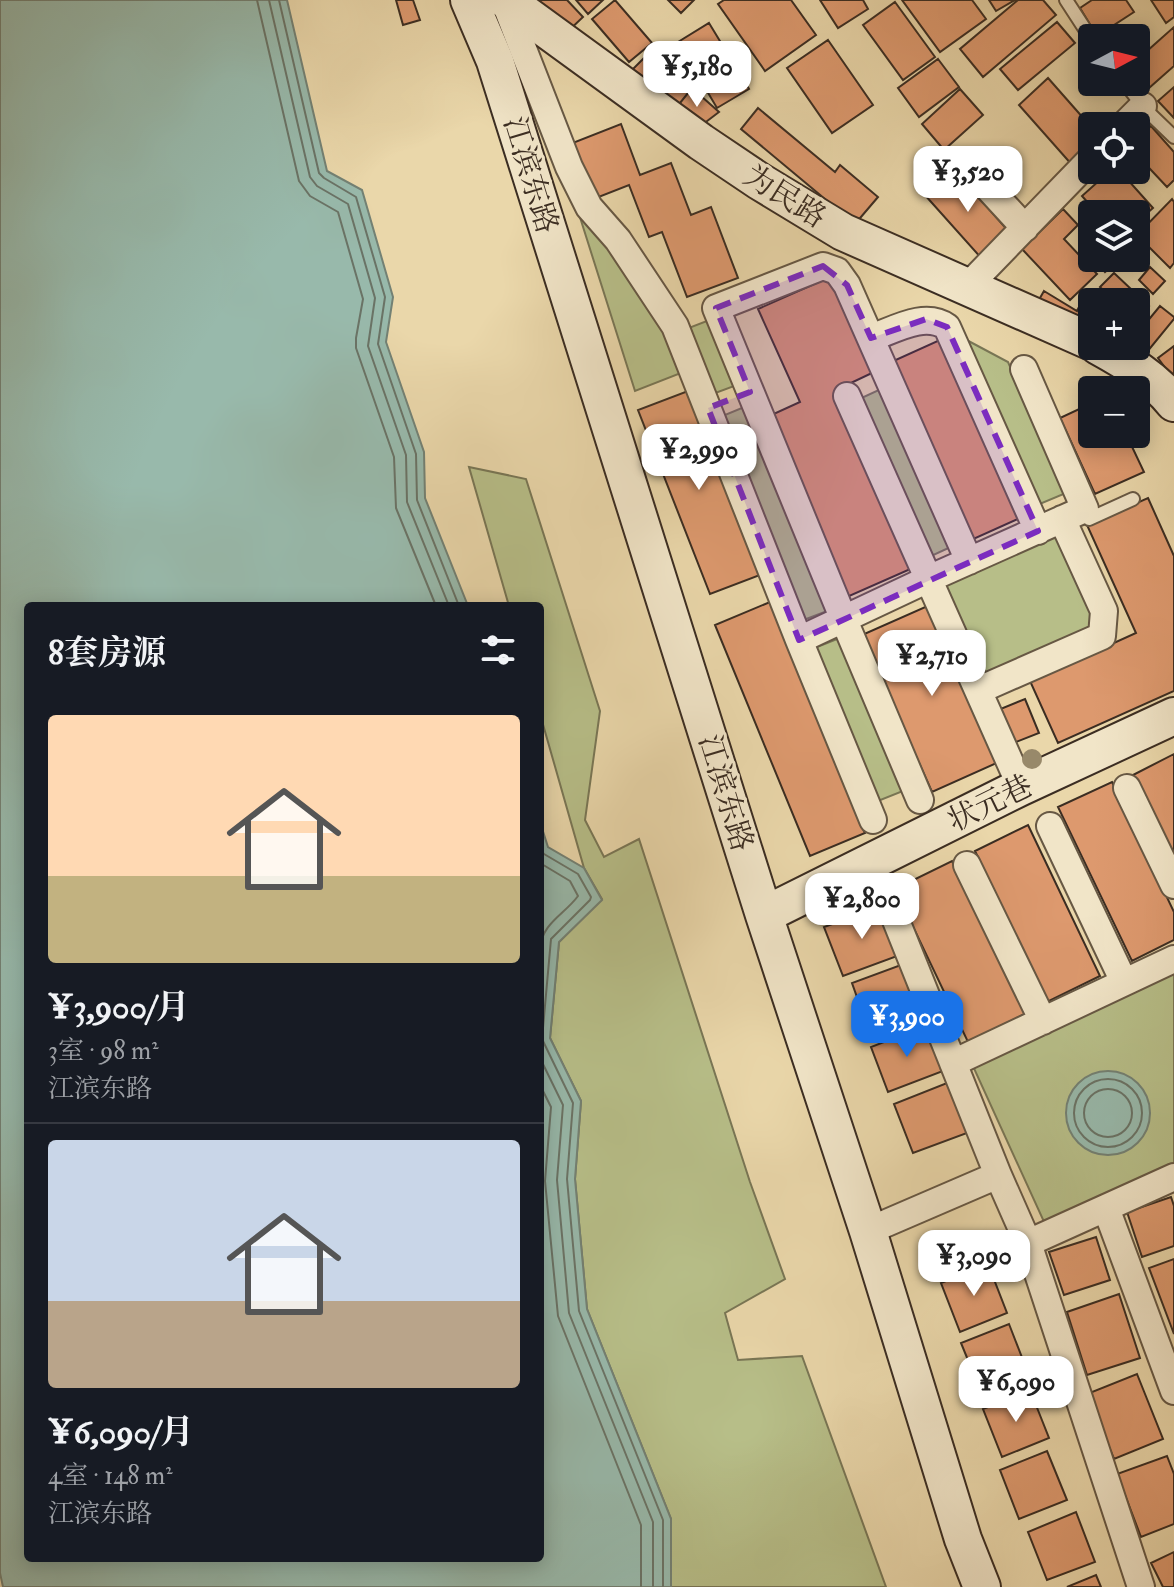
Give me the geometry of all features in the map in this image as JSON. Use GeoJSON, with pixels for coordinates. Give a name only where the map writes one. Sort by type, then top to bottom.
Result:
{"type":"FeatureCollection","features":[{"type":"Feature","properties":{"kind":"main road","name":"江滨东路"},"geometry":{"type":"LineString","coordinates":[[469,0],[495,61],[764,915],[868,1231],[963,1539],[982,1587]]}},
{"type":"Feature","properties":{"kind":"main road","name":"为民路"},"geometry":{"type":"LineString","coordinates":[[505,0],[701,142],[759,181],[860,241],[1078,336]]}},
{"type":"Feature","properties":{"kind":"main road"},"geometry":{"type":"LineString","coordinates":[[1123,360],[1147,377],[1174,403]]}},
{"type":"Feature","properties":{"kind":"main road","name":"状元巷"},"geometry":{"type":"LineString","coordinates":[[764,915],[1021,787],[1174,716]]}},
{"type":"Feature","properties":{"kind":"street"},"geometry":{"type":"LineString","coordinates":[[505,0],[589,207],[618,240],[675,326],[873,820]]}},
{"type":"Feature","properties":{"kind":"street"},"geometry":{"type":"LineString","coordinates":[[1137,112],[1143,106]]}},
{"type":"Feature","properties":{"kind":"street"},"geometry":{"type":"LineString","coordinates":[[968,166],[1025,228]]}},
{"type":"Feature","properties":{"kind":"street"},"geometry":{"type":"LineString","coordinates":[[967,287],[1078,173]]}},
{"type":"Feature","properties":{"kind":"street"},"geometry":{"type":"LineString","coordinates":[[920,800],[716,308],[823,266],[837,271],[847,285],[969,561]]}},
{"type":"Feature","properties":{"kind":"street"},"geometry":{"type":"LineString","coordinates":[[871,338],[926,319],[939,321],[947,327],[1038,531]]}},
{"type":"Feature","properties":{"kind":"street"},"geometry":{"type":"LineString","coordinates":[[979,690],[1102,636],[1104,611],[1024,369]]}},
{"type":"Feature","properties":{"kind":"street"},"geometry":{"type":"LineString","coordinates":[[708,408],[750,392]]}},
{"type":"Feature","properties":{"kind":"street"},"geometry":{"type":"LineString","coordinates":[[847,396],[1021,787]]}},
{"type":"Feature","properties":{"kind":"street"},"geometry":{"type":"LineString","coordinates":[[799,640],[1073,514]]}},
{"type":"Feature","properties":{"kind":"street"},"geometry":{"type":"LineString","coordinates":[[1127,788],[1174,885]]}},
{"type":"Feature","properties":{"kind":"street"},"geometry":{"type":"LineString","coordinates":[[1050,826],[1124,982]]}},
{"type":"Feature","properties":{"kind":"street"},"geometry":{"type":"LineString","coordinates":[[967,865],[1043,1021]]}},
{"type":"Feature","properties":{"kind":"street"},"geometry":{"type":"LineString","coordinates":[[889,903],[1028,1243],[1141,1587]]}},
{"type":"Feature","properties":{"kind":"street"},"geometry":{"type":"LineString","coordinates":[[953,1063],[1174,959]]}},
{"type":"Feature","properties":{"kind":"street"},"geometry":{"type":"LineString","coordinates":[[868,1231],[998,1175]]}},
{"type":"Feature","properties":{"kind":"street"},"geometry":{"type":"LineString","coordinates":[[1028,1243],[1174,1177]]}},
{"type":"Feature","properties":{"kind":"street"},"geometry":{"type":"LineString","coordinates":[[1106,1208],[1174,1391]]}},
{"type":"Feature","properties":{"kind":"lane"},"geometry":{"type":"LineString","coordinates":[[1066,0],[1082,24]]}},
{"type":"Feature","properties":{"kind":"lane"},"geometry":{"type":"LineString","coordinates":[[1135,96],[1174,137]]}},
{"type":"Feature","properties":{"kind":"lane"},"geometry":{"type":"LineString","coordinates":[[1073,514],[1089,519],[1133,499]]}},
{"type":"Feature","properties":{"kind":"highlighted area"},"geometry":{"type":"Polygon","coordinates":[[[823,266],[847,285],[871,338],[926,319],[947,327],[1038,531],[799,640],[708,408],[750,392],[716,308],[823,266]]]}},
{"type":"Feature","properties":{"kind":"green space"},"geometry":{"type":"Polygon","coordinates":[[[578,211],[619,261],[664,330],[681,373],[635,391],[578,211]]]}},
{"type":"Feature","properties":{"kind":"green space"},"geometry":{"type":"Polygon","coordinates":[[[712,319],[737,385],[710,395],[686,329],[712,319]]]}},
{"type":"Feature","properties":{"kind":"green space"},"geometry":{"type":"Polygon","coordinates":[[[961,337],[1008,362],[1066,493],[1035,506],[961,337]]]}},
{"type":"Feature","properties":{"kind":"green space"},"geometry":{"type":"Polygon","coordinates":[[[883,388],[955,545],[927,558],[855,401],[883,388]]]}},
{"type":"Feature","properties":{"kind":"green space"},"geometry":{"type":"Polygon","coordinates":[[[749,405],[830,610],[801,621],[720,417],[749,405]]]}},
{"type":"Feature","properties":{"kind":"green space"},"geometry":{"type":"Polygon","coordinates":[[[469,467],[526,479],[600,711],[585,820],[604,857],[639,839],[750,1182],[785,1279],[725,1313],[738,1360],[802,1356],[886,1587],[671,1587],[671,1519],[587,1309],[575,1179],[581,1101],[550,1038],[559,942],[602,899],[584,868],[544,728],[544,602],[508,602],[469,467]]]}},
{"type":"Feature","properties":{"kind":"green space"},"geometry":{"type":"Polygon","coordinates":[[[1057,534],[1097,628],[982,677],[942,583],[1057,534]]]}},
{"type":"Feature","properties":{"kind":"green space"},"geometry":{"type":"Polygon","coordinates":[[[842,637],[903,791],[873,803],[812,649],[842,637]]]}},
{"type":"Feature","properties":{"kind":"green space"},"geometry":{"type":"Polygon","coordinates":[[[1174,972],[1174,1164],[1045,1224],[972,1064],[1174,972]]]}},
{"type":"Feature","properties":{"kind":"water"},"geometry":{"type":"Polygon","coordinates":[[[0,0],[287,0],[327,171],[362,190],[393,297],[386,342],[424,452],[425,498],[466,602],[24,602],[24,1562],[544,1562],[544,834],[548,847],[584,868],[602,900],[559,942],[550,1038],[581,1101],[575,1179],[587,1309],[671,1519],[671,1587],[3,1587],[0,1573],[0,0]]]}},
{"type":"Feature","properties":{"kind":"water"},"geometry":{"type":"Polygon","coordinates":[[[1100,1071],[1116,1071],[1132,1078],[1143,1089],[1150,1113],[1147,1129],[1138,1143],[1116,1155],[1100,1155],[1084,1148],[1073,1137],[1066,1121],[1066,1105],[1073,1089],[1084,1078],[1100,1071]]]}},
{"type":"Feature","properties":{"kind":"building"},"geometry":{"type":"Polygon","coordinates":[[[396,0],[413,0],[420,20],[403,25],[396,0]]]}},
{"type":"Feature","properties":{"kind":"building"},"geometry":{"type":"Polygon","coordinates":[[[531,0],[567,0],[583,17],[563,36],[531,0]]]}},
{"type":"Feature","properties":{"kind":"building"},"geometry":{"type":"Polygon","coordinates":[[[576,0],[603,0],[588,14],[576,0]]]}},
{"type":"Feature","properties":{"kind":"building"},"geometry":{"type":"Polygon","coordinates":[[[615,0],[652,43],[629,62],[592,19],[615,0]]]}},
{"type":"Feature","properties":{"kind":"building"},"geometry":{"type":"Polygon","coordinates":[[[668,0],[694,0],[681,13],[668,0]]]}},
{"type":"Feature","properties":{"kind":"building"},"geometry":{"type":"Polygon","coordinates":[[[724,0],[791,0],[816,35],[765,71],[718,4],[724,0]]]}},
{"type":"Feature","properties":{"kind":"building"},"geometry":{"type":"Polygon","coordinates":[[[820,0],[863,0],[868,9],[838,28],[820,0]]]}},
{"type":"Feature","properties":{"kind":"building"},"geometry":{"type":"Polygon","coordinates":[[[902,0],[972,0],[986,19],[940,52],[902,0]]]}},
{"type":"Feature","properties":{"kind":"building"},"geometry":{"type":"Polygon","coordinates":[[[989,0],[1015,0],[996,11],[989,0]]]}},
{"type":"Feature","properties":{"kind":"building"},"geometry":{"type":"Polygon","coordinates":[[[1018,0],[1043,0],[1056,15],[983,77],[960,49],[1018,0]]]}},
{"type":"Feature","properties":{"kind":"building"},"geometry":{"type":"Polygon","coordinates":[[[1092,0],[1126,0],[1134,12],[1116,24],[1090,24],[1080,8],[1092,0]]]}},
{"type":"Feature","properties":{"kind":"building"},"geometry":{"type":"Polygon","coordinates":[[[1151,0],[1174,0],[1174,17],[1166,23],[1151,0]]]}},
{"type":"Feature","properties":{"kind":"building"},"geometry":{"type":"Polygon","coordinates":[[[895,2],[935,57],[903,80],[863,25],[895,2]]]}},
{"type":"Feature","properties":{"kind":"building"},"geometry":{"type":"Polygon","coordinates":[[[1057,22],[1075,43],[1018,90],[1000,69],[1057,22]]]}},
{"type":"Feature","properties":{"kind":"building"},"geometry":{"type":"Polygon","coordinates":[[[709,23],[749,89],[717,108],[678,42],[709,23]]]}},
{"type":"Feature","properties":{"kind":"building"},"geometry":{"type":"Polygon","coordinates":[[[1174,27],[1174,66],[1150,87],[1150,48],[1174,27]]]}},
{"type":"Feature","properties":{"kind":"building"},"geometry":{"type":"Polygon","coordinates":[[[828,40],[873,105],[832,133],[787,68],[828,40]]]}},
{"type":"Feature","properties":{"kind":"building"},"geometry":{"type":"Polygon","coordinates":[[[653,49],[673,70],[652,89],[633,69],[653,49]]]}},
{"type":"Feature","properties":{"kind":"building"},"geometry":{"type":"Polygon","coordinates":[[[938,59],[959,87],[919,117],[898,88],[938,59]]]}},
{"type":"Feature","properties":{"kind":"building"},"geometry":{"type":"Polygon","coordinates":[[[676,74],[692,88],[676,108],[659,94],[676,74]]]}},
{"type":"Feature","properties":{"kind":"building"},"geometry":{"type":"Polygon","coordinates":[[[1048,78],[1078,112],[1078,161],[1073,166],[1019,105],[1048,78]]]}},
{"type":"Feature","properties":{"kind":"building"},"geometry":{"type":"Polygon","coordinates":[[[1174,87],[1174,118],[1158,101],[1174,87]]]}},
{"type":"Feature","properties":{"kind":"building"},"geometry":{"type":"Polygon","coordinates":[[[692,88],[719,112],[698,128],[676,108],[692,88]]]}},
{"type":"Feature","properties":{"kind":"building"},"geometry":{"type":"Polygon","coordinates":[[[960,89],[983,115],[944,150],[922,124],[960,89]]]}},
{"type":"Feature","properties":{"kind":"building"},"geometry":{"type":"Polygon","coordinates":[[[758,108],[835,172],[840,165],[878,197],[855,224],[741,129],[758,108]]]}},
{"type":"Feature","properties":{"kind":"building"},"geometry":{"type":"Polygon","coordinates":[[[621,124],[640,175],[671,163],[691,215],[711,207],[738,278],[687,297],[662,232],[649,237],[629,185],[591,200],[570,144],[621,124]]]}},
{"type":"Feature","properties":{"kind":"building"},"geometry":{"type":"Polygon","coordinates":[[[1150,127],[1174,152],[1174,180],[1167,187],[1150,169],[1150,127]]]}},
{"type":"Feature","properties":{"kind":"building"},"geometry":{"type":"Polygon","coordinates":[[[953,168],[1011,234],[983,260],[924,194],[953,168]]]}},
{"type":"Feature","properties":{"kind":"building"},"geometry":{"type":"Polygon","coordinates":[[[1095,184],[1132,184],[1146,200],[1086,200],[1082,196],[1095,184]]]}},
{"type":"Feature","properties":{"kind":"building"},"geometry":{"type":"Polygon","coordinates":[[[1172,199],[1174,263],[1170,268],[1150,248],[1150,222],[1172,199]]]}},
{"type":"Feature","properties":{"kind":"building"},"geometry":{"type":"Polygon","coordinates":[[[1063,209],[1078,225],[1064,239],[1078,254],[1078,272],[1097,274],[1082,288],[1078,288],[1070,300],[1022,249],[1063,209]]]}},
{"type":"Feature","properties":{"kind":"building"},"geometry":{"type":"Polygon","coordinates":[[[1150,267],[1165,281],[1153,294],[1139,280],[1146,272],[1150,272],[1150,267]]]}},
{"type":"Feature","properties":{"kind":"building"},"geometry":{"type":"Polygon","coordinates":[[[1114,273],[1130,288],[1101,288],[1114,273]]]}},
{"type":"Feature","properties":{"kind":"building"},"geometry":{"type":"Polygon","coordinates":[[[830,277],[872,373],[836,390],[915,567],[847,597],[767,417],[800,402],[758,309],[830,277]]]}},
{"type":"Feature","properties":{"kind":"building"},"geometry":{"type":"Polygon","coordinates":[[[1044,291],[1078,309],[1078,323],[1036,305],[1044,291]]]}},
{"type":"Feature","properties":{"kind":"building"},"geometry":{"type":"Polygon","coordinates":[[[1160,306],[1174,317],[1150,348],[1150,318],[1160,306]]]}},
{"type":"Feature","properties":{"kind":"building"},"geometry":{"type":"Polygon","coordinates":[[[942,339],[1022,517],[969,541],[889,363],[942,339]]]}},
{"type":"Feature","properties":{"kind":"building"},"geometry":{"type":"Polygon","coordinates":[[[1174,346],[1174,380],[1158,358],[1174,346]]]}},
{"type":"Feature","properties":{"kind":"building"},"geometry":{"type":"Polygon","coordinates":[[[688,391],[760,575],[710,594],[638,410],[688,391]]]}},
{"type":"Feature","properties":{"kind":"building"},"geometry":{"type":"Polygon","coordinates":[[[1078,410],[1078,448],[1133,448],[1144,472],[1095,494],[1060,418],[1078,410]]]}},
{"type":"Feature","properties":{"kind":"building"},"geometry":{"type":"Polygon","coordinates":[[[1148,498],[1174,556],[1174,691],[1058,743],[1030,681],[1136,633],[1087,525],[1148,498]]]}},
{"type":"Feature","properties":{"kind":"building"},"geometry":{"type":"Polygon","coordinates":[[[770,602],[865,833],[810,856],[715,625],[770,602]]]}},
{"type":"Feature","properties":{"kind":"building"},"geometry":{"type":"Polygon","coordinates":[[[932,604],[1001,761],[932,792],[862,635],[932,604]]]}},
{"type":"Feature","properties":{"kind":"building"},"geometry":{"type":"Polygon","coordinates":[[[1025,699],[1039,733],[1011,744],[998,710],[1025,699]]]}},
{"type":"Feature","properties":{"kind":"building"},"geometry":{"type":"Polygon","coordinates":[[[1174,754],[1174,857],[1133,775],[1174,754]]]}},
{"type":"Feature","properties":{"kind":"building"},"geometry":{"type":"Polygon","coordinates":[[[1112,782],[1174,912],[1174,940],[1132,961],[1058,807],[1112,782]]]}},
{"type":"Feature","properties":{"kind":"building"},"geometry":{"type":"Polygon","coordinates":[[[1028,825],[1100,976],[1047,1002],[975,851],[1028,825]]]}},
{"type":"Feature","properties":{"kind":"building"},"geometry":{"type":"Polygon","coordinates":[[[952,861],[1025,1014],[968,1042],[895,889],[952,861]]]}},
{"type":"Feature","properties":{"kind":"building"},"geometry":{"type":"Polygon","coordinates":[[[882,906],[900,955],[843,976],[824,927],[882,906]]]}},
{"type":"Feature","properties":{"kind":"building"},"geometry":{"type":"Polygon","coordinates":[[[909,962],[926,1011],[869,1031],[852,983],[909,962]]]}},
{"type":"Feature","properties":{"kind":"building"},"geometry":{"type":"Polygon","coordinates":[[[925,1026],[943,1071],[888,1092],[871,1047],[925,1026]]]}},
{"type":"Feature","properties":{"kind":"building"},"geometry":{"type":"Polygon","coordinates":[[[947,1083],[967,1133],[913,1153],[894,1104],[947,1083]]]}},
{"type":"Feature","properties":{"kind":"building"},"geometry":{"type":"Polygon","coordinates":[[[1171,1197],[1174,1206],[1174,1246],[1142,1257],[1127,1212],[1171,1197]]]}},
{"type":"Feature","properties":{"kind":"building"},"geometry":{"type":"Polygon","coordinates":[[[1096,1237],[1110,1280],[1064,1295],[1049,1252],[1096,1237]]]}},
{"type":"Feature","properties":{"kind":"building"},"geometry":{"type":"Polygon","coordinates":[[[1174,1259],[1174,1334],[1149,1268],[1174,1259]]]}},
{"type":"Feature","properties":{"kind":"building"},"geometry":{"type":"Polygon","coordinates":[[[988,1264],[1007,1313],[960,1332],[941,1283],[988,1264]]]}},
{"type":"Feature","properties":{"kind":"building"},"geometry":{"type":"Polygon","coordinates":[[[1119,1294],[1140,1358],[1087,1375],[1067,1312],[1119,1294]]]}},
{"type":"Feature","properties":{"kind":"building"},"geometry":{"type":"Polygon","coordinates":[[[1009,1324],[1028,1373],[981,1392],[961,1343],[1009,1324]]]}},
{"type":"Feature","properties":{"kind":"building"},"geometry":{"type":"Polygon","coordinates":[[[1137,1374],[1163,1439],[1114,1459],[1087,1394],[1137,1374]]]}},
{"type":"Feature","properties":{"kind":"building"},"geometry":{"type":"Polygon","coordinates":[[[1030,1390],[1049,1438],[1002,1457],[983,1409],[1030,1390]]]}},
{"type":"Feature","properties":{"kind":"building"},"geometry":{"type":"Polygon","coordinates":[[[1047,1451],[1067,1500],[1019,1519],[1000,1470],[1047,1451]]]}},
{"type":"Feature","properties":{"kind":"building"},"geometry":{"type":"Polygon","coordinates":[[[1167,1456],[1174,1474],[1174,1524],[1141,1537],[1117,1474],[1167,1456]]]}},
{"type":"Feature","properties":{"kind":"building"},"geometry":{"type":"Polygon","coordinates":[[[1076,1512],[1095,1562],[1047,1580],[1028,1532],[1076,1512]]]}},
{"type":"Feature","properties":{"kind":"building"},"geometry":{"type":"Polygon","coordinates":[[[1174,1552],[1174,1587],[1163,1587],[1151,1563],[1174,1552]]]}},
{"type":"Feature","properties":{"kind":"building"},"geometry":{"type":"Polygon","coordinates":[[[1096,1575],[1101,1587],[1067,1587],[1096,1575]]]}}]}
